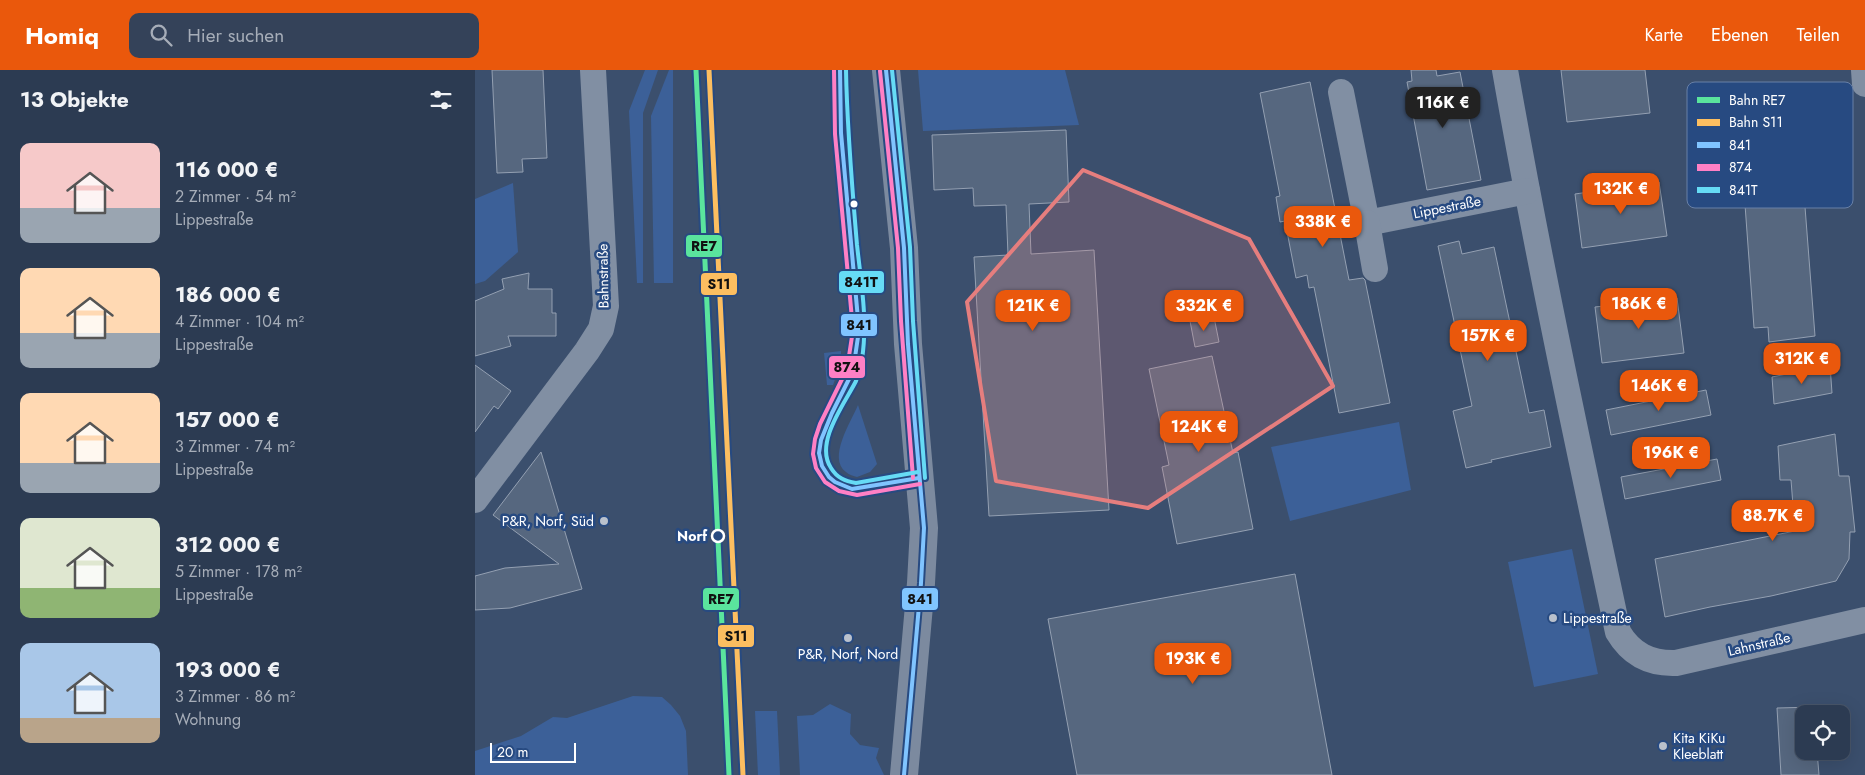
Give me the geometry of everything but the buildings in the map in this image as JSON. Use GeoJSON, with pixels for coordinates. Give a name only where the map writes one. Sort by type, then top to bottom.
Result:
{"type":"FeatureCollection","features":[{"type":"Feature","properties":{"kind":"street","name":"Bahnstraße"},"geometry":{"type":"LineString","coordinates":[[475,500],[562,386],[601,329],[606,306],[593,70]]}},
{"type":"Feature","properties":{"kind":"street"},"geometry":{"type":"LineString","coordinates":[[886,70],[904,248],[907,321],[924,528],[904,775]]}},
{"type":"Feature","properties":{"kind":"street"},"geometry":{"type":"LineString","coordinates":[[1505,70],[1527,191]]}},
{"type":"Feature","properties":{"kind":"street"},"geometry":{"type":"LineString","coordinates":[[1864,70],[1865,84]]}},
{"type":"Feature","properties":{"kind":"street"},"geometry":{"type":"LineString","coordinates":[[1341,92],[1375,269]]}},
{"type":"Feature","properties":{"kind":"street","name":"Lippestraße"},"geometry":{"type":"LineString","coordinates":[[1367,223],[1527,191]]}},
{"type":"Feature","properties":{"kind":"street","name":"Lahnstraße"},"geometry":{"type":"LineString","coordinates":[[1527,191],[1618,632],[1632,650],[1653,661],[1676,663],[1865,620]]}},
{"type":"Feature","properties":{"kind":"highlighted area"},"geometry":{"type":"Polygon","coordinates":[[[1083,170],[1249,239],[1333,386],[1148,508],[996,481],[967,302],[1083,170]]]}},
{"type":"Feature","properties":{"kind":"shaded area"},"geometry":{"type":"Polygon","coordinates":[[[645,70],[658,70],[643,113],[643,283],[637,283],[629,111],[645,70]]]}},
{"type":"Feature","properties":{"kind":"shaded area"},"geometry":{"type":"Polygon","coordinates":[[[669,70],[673,70],[673,283],[654,283],[651,116],[669,70]]]}},
{"type":"Feature","properties":{"kind":"shaded area"},"geometry":{"type":"Polygon","coordinates":[[[918,70],[1065,70],[1079,125],[923,131],[918,70]]]}},
{"type":"Feature","properties":{"kind":"shaded area"},"geometry":{"type":"Polygon","coordinates":[[[513,183],[518,252],[485,281],[475,284],[475,199],[513,183]]]}},
{"type":"Feature","properties":{"kind":"shaded area"},"geometry":{"type":"Polygon","coordinates":[[[841,351],[841,363],[833,385],[827,385],[824,353],[841,351]]]}},
{"type":"Feature","properties":{"kind":"shaded area"},"geometry":{"type":"Polygon","coordinates":[[[858,405],[877,464],[870,472],[857,477],[846,472],[841,466],[839,458],[842,440],[858,405]]]}},
{"type":"Feature","properties":{"kind":"shaded area"},"geometry":{"type":"Polygon","coordinates":[[[1399,422],[1411,490],[1290,521],[1271,447],[1399,422]]]}},
{"type":"Feature","properties":{"kind":"shaded area","name":"Lippestraße"},"geometry":{"type":"Polygon","coordinates":[[[1572,549],[1598,674],[1534,687],[1508,562],[1572,549]]]}},
{"type":"Feature","properties":{"kind":"shaded area"},"geometry":{"type":"Polygon","coordinates":[[[633,696],[662,697],[680,716],[686,731],[688,775],[475,775],[475,751],[521,736],[553,717],[567,718],[633,696]]]}},
{"type":"Feature","properties":{"kind":"shaded area"},"geometry":{"type":"Polygon","coordinates":[[[830,704],[851,714],[850,734],[860,745],[879,748],[876,758],[884,775],[800,775],[797,716],[813,715],[830,704]]]}},
{"type":"Feature","properties":{"kind":"shaded area"},"geometry":{"type":"Polygon","coordinates":[[[755,711],[777,711],[780,775],[758,775],[755,711]]]}},
{"type":"Feature","properties":{"kind":"rail line","name":"RE7"},"geometry":{"type":"LineString","coordinates":[[696,70],[729,775]]}},
{"type":"Feature","properties":{"kind":"rail line","name":"S11"},"geometry":{"type":"LineString","coordinates":[[709,70],[743,775]]}},
{"type":"Feature","properties":{"kind":"transit line","name":"874"},"geometry":{"type":"LineString","coordinates":[[834,70],[835,134],[853,330],[847,369],[820,424],[813,454],[816,468],[825,482],[839,491],[857,495],[920,484]]}},
{"type":"Feature","properties":{"kind":"transit line","name":"841"},"geometry":{"type":"LineString","coordinates":[[840,70],[841,133],[859,330],[853,371],[832,413],[821,440],[819,453],[822,466],[829,477],[835,482],[852,489],[919,478]]}},
{"type":"Feature","properties":{"kind":"transit line","name":"841T"},"geometry":{"type":"LineString","coordinates":[[846,70],[847,114],[863,302],[864,345],[857,378],[833,423],[829,435],[826,447],[827,458],[831,468],[839,477],[856,483],[918,472]]}},
{"type":"Feature","properties":{"kind":"transit line","name":"841"},"geometry":{"type":"LineString","coordinates":[[886,70],[904,248],[908,344],[924,528],[904,775]]}},
{"type":"Feature","properties":{"kind":"transit line","name":"841T"},"geometry":{"type":"LineString","coordinates":[[892,70],[910,247],[913,321],[925,478]]}},
{"type":"Feature","properties":{"kind":"transit line","name":"874"},"geometry":{"type":"LineString","coordinates":[[880,71],[898,248],[901,321],[913,478]]}},
{"type":"Feature","properties":{"kind":"place","name":"P&R, Norf, Süd"},"geometry":{"type":"Point","coordinates":[604,521]}},
{"type":"Feature","properties":{"kind":"place","name":"Norf"},"geometry":{"type":"Point","coordinates":[718,536]}},
{"type":"Feature","properties":{"kind":"place","name":"Lippestraße"},"geometry":{"type":"Point","coordinates":[1553,618]}},
{"type":"Feature","properties":{"kind":"place","name":"P&R, Norf, Nord"},"geometry":{"type":"Point","coordinates":[848,638]}},
{"type":"Feature","properties":{"kind":"place","name":"Kita KiKu Kleeblatt"},"geometry":{"type":"Point","coordinates":[1663,746]}}]}
